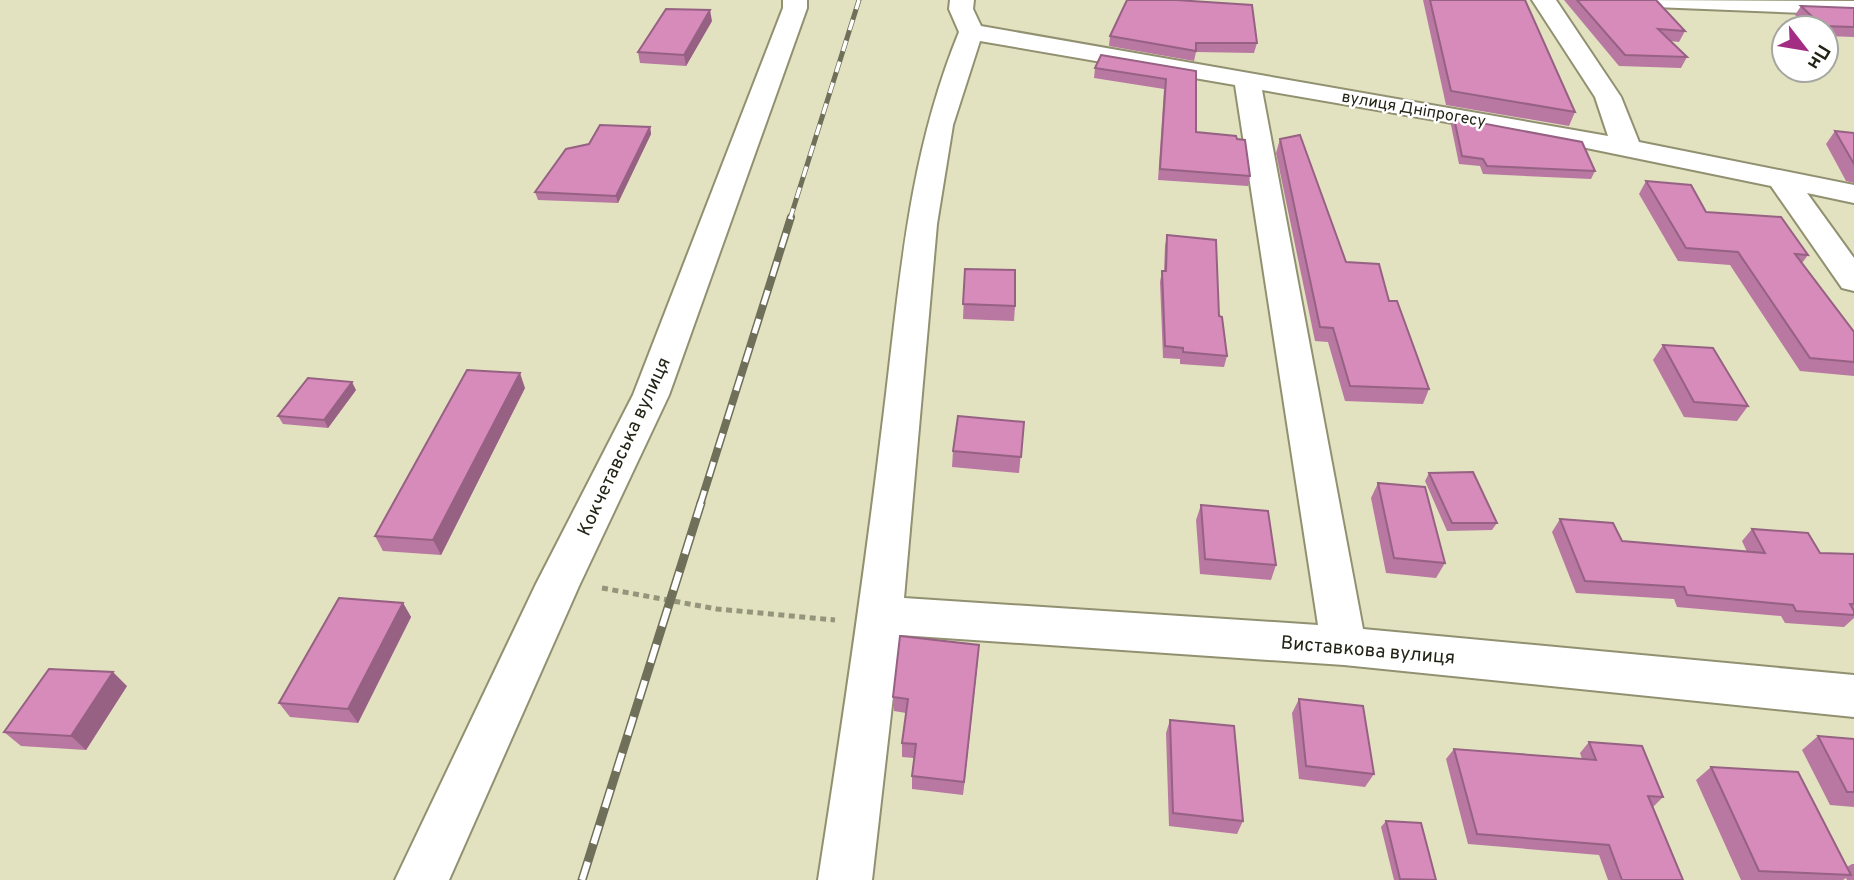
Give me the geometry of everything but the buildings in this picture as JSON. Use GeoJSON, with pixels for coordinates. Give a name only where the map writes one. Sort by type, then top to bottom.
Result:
{"type":"FeatureCollection","features":[{"type":"Feature","properties":{"kind":"street","name":"Кокчетавська вулиця"},"geometry":{"type":"LineString","coordinates":[[422,880],[557,586],[650,395],[795,8],[794,0]]}},
{"type":"Feature","properties":{"kind":"street"},"geometry":{"type":"LineString","coordinates":[[1544,0],[1608,97],[1626,146]]}},
{"type":"Feature","properties":{"kind":"street"},"geometry":{"type":"LineString","coordinates":[[1654,0],[1854,8]]}},
{"type":"Feature","properties":{"kind":"street"},"geometry":{"type":"LineString","coordinates":[[845,880],[881,615],[928,182],[967,16]]}},
{"type":"Feature","properties":{"kind":"street","name":"вулиця Дніпрогесу"},"geometry":{"type":"LineString","coordinates":[[967,16],[1247,79],[1626,146],[1854,194]]}},
{"type":"Feature","properties":{"kind":"street"},"geometry":{"type":"LineString","coordinates":[[1247,79],[1345,646]]}},
{"type":"Feature","properties":{"kind":"street"},"geometry":{"type":"LineString","coordinates":[[1782,180],[1854,281]]}},
{"type":"Feature","properties":{"kind":"street","name":"Виставкова вулиця"},"geometry":{"type":"LineString","coordinates":[[881,615],[1345,646],[1854,695]]}},
{"type":"Feature","properties":{"kind":"path"},"geometry":{"type":"LineString","coordinates":[[614,589],[717,609],[831,621],[881,615]]}},
{"type":"Feature","properties":{"kind":"railway"},"geometry":{"type":"LineString","coordinates":[[790,219],[859,0]]}},
{"type":"Feature","properties":{"kind":"railway"},"geometry":{"type":"LineString","coordinates":[[700,505],[791,217]]}},
{"type":"Feature","properties":{"kind":"railway"},"geometry":{"type":"LineString","coordinates":[[582,880],[701,503]]}}]}
